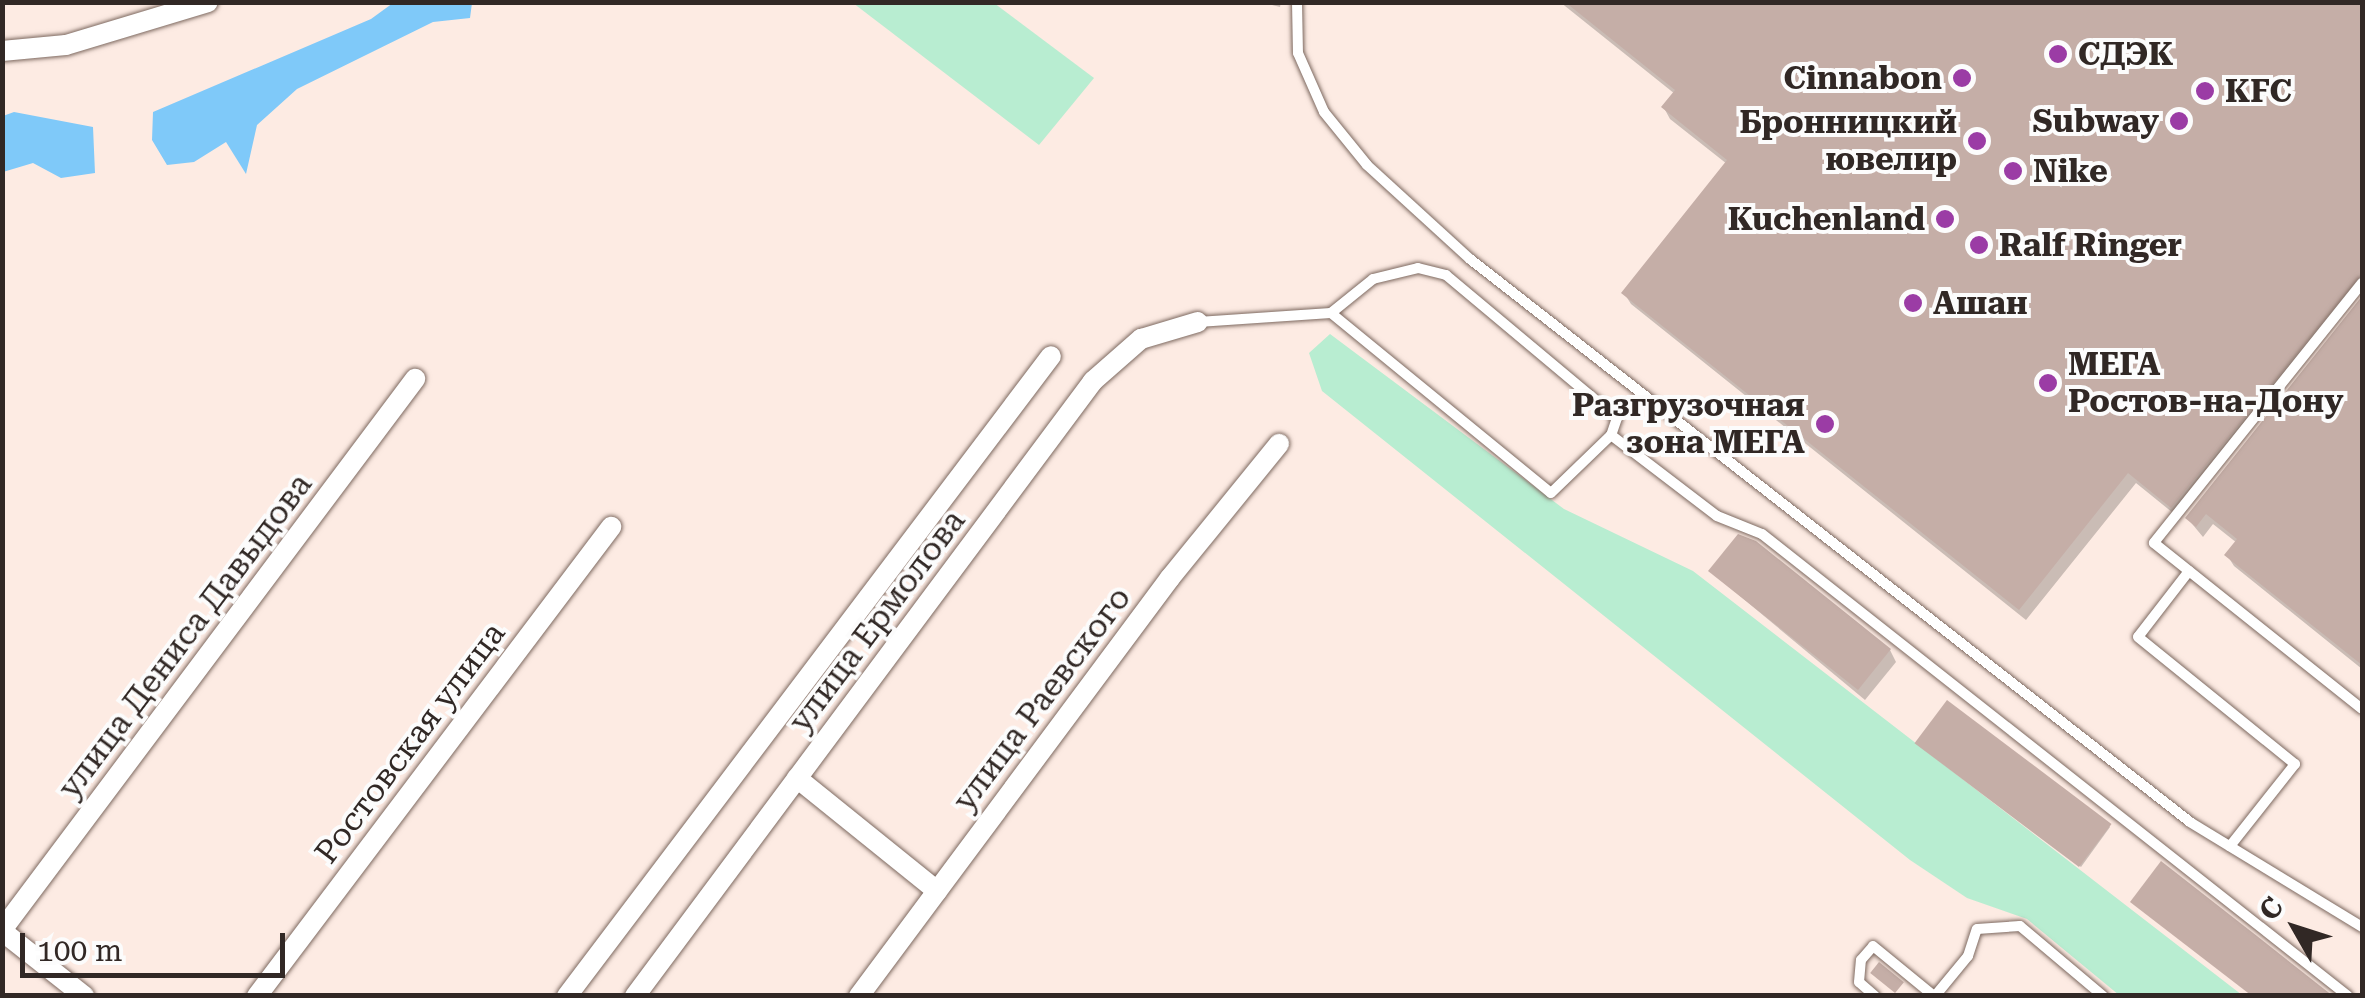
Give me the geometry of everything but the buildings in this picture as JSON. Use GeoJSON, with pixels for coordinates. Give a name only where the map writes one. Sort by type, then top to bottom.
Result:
{"type":"FeatureCollection","features":[{"type":"Feature","properties":{"kind":"street"},"geometry":{"type":"LineString","coordinates":[[2,51],[66,45],[201,4]]}},
{"type":"Feature","properties":{"kind":"street","name":"улица Ермолова"},"geometry":{"type":"LineString","coordinates":[[635,996],[1093,381],[1140,339],[1198,322]]}},
{"type":"Feature","properties":{"kind":"street","name":"улица Ермолова"},"geometry":{"type":"LineString","coordinates":[[566,996],[1050,356]]}},
{"type":"Feature","properties":{"kind":"street","name":"улица Дениса Давыдова"},"geometry":{"type":"LineString","coordinates":[[2,930],[414,379]]}},
{"type":"Feature","properties":{"kind":"street","name":"улица Раевского"},"geometry":{"type":"LineString","coordinates":[[859,996],[1170,578],[1279,444]]}},
{"type":"Feature","properties":{"kind":"street","name":"Ростовская улица"},"geometry":{"type":"LineString","coordinates":[[257,996],[611,527]]}},
{"type":"Feature","properties":{"kind":"street"},"geometry":{"type":"LineString","coordinates":[[797,778],[937,891]]}},
{"type":"Feature","properties":{"kind":"street"},"geometry":{"type":"LineString","coordinates":[[2,930],[84,996]]}},
{"type":"Feature","properties":{"kind":"lane"},"geometry":{"type":"LineString","coordinates":[[1298,2],[1298,53],[1324,112],[1366,164],[1455,245],[2190,822],[2362,927]]}},
{"type":"Feature","properties":{"kind":"lane"},"geometry":{"type":"LineString","coordinates":[[1198,322],[1331,313],[1373,279],[1418,268],[1446,275],[1618,418],[1612,434],[1551,494],[1331,313]]}},
{"type":"Feature","properties":{"kind":"lane"},"geometry":{"type":"LineString","coordinates":[[2362,283],[2154,543],[2362,709]]}},
{"type":"Feature","properties":{"kind":"lane"},"geometry":{"type":"LineString","coordinates":[[1612,434],[1717,516],[1762,534],[2348,996]]}},
{"type":"Feature","properties":{"kind":"lane"},"geometry":{"type":"LineString","coordinates":[[2189,571],[2138,637],[2295,764],[2230,846]]}},
{"type":"Feature","properties":{"kind":"lane"},"geometry":{"type":"LineString","coordinates":[[1875,996],[1859,982],[1862,960],[1873,946],[1935,996],[1968,956],[1976,929],[2020,926],[2103,996]]}},
{"type":"Feature","properties":{"kind":"green space"},"geometry":{"type":"Polygon","coordinates":[[[853,3],[994,3],[1094,78],[1039,145],[853,3]]]}},
{"type":"Feature","properties":{"kind":"green space"},"geometry":{"type":"Polygon","coordinates":[[[1330,334],[1564,509],[1693,571],[2242,995],[2119,995],[2027,919],[1967,898],[1910,860],[1322,391],[1309,353],[1330,334]]]}},
{"type":"Feature","properties":{"kind":"water"},"geometry":{"type":"Polygon","coordinates":[[[393,3],[472,3],[470,18],[433,22],[297,89],[257,125],[246,174],[226,142],[194,162],[167,165],[152,140],[153,112],[371,19],[393,3]]]}},
{"type":"Feature","properties":{"kind":"water"},"geometry":{"type":"Polygon","coordinates":[[[14,112],[93,127],[95,173],[61,178],[33,163],[3,172],[3,116],[14,112]]]}},
{"type":"Feature","properties":{"kind":"place","name":"СДЭК"},"geometry":{"type":"Point","coordinates":[2058,54]}},
{"type":"Feature","properties":{"kind":"place","name":"Cinnabon"},"geometry":{"type":"Point","coordinates":[1962,78]}},
{"type":"Feature","properties":{"kind":"place","name":"KFC"},"geometry":{"type":"Point","coordinates":[2205,91]}},
{"type":"Feature","properties":{"kind":"place","name":"Subway"},"geometry":{"type":"Point","coordinates":[2179,121]}},
{"type":"Feature","properties":{"kind":"place","name":"Бронницкий ювелир"},"geometry":{"type":"Point","coordinates":[1977,141]}},
{"type":"Feature","properties":{"kind":"place","name":"Nike"},"geometry":{"type":"Point","coordinates":[2013,171]}},
{"type":"Feature","properties":{"kind":"place","name":"Kuchenland"},"geometry":{"type":"Point","coordinates":[1945,219]}},
{"type":"Feature","properties":{"kind":"place","name":"Ralf Ringer"},"geometry":{"type":"Point","coordinates":[1979,245]}},
{"type":"Feature","properties":{"kind":"place","name":"Ашан"},"geometry":{"type":"Point","coordinates":[1913,303]}},
{"type":"Feature","properties":{"kind":"place","name":"МЕГА Ростов-на-Дону"},"geometry":{"type":"Point","coordinates":[2048,383]}},
{"type":"Feature","properties":{"kind":"place","name":"Разгрузочная зона МЕГА"},"geometry":{"type":"Point","coordinates":[1825,424]}}]}
